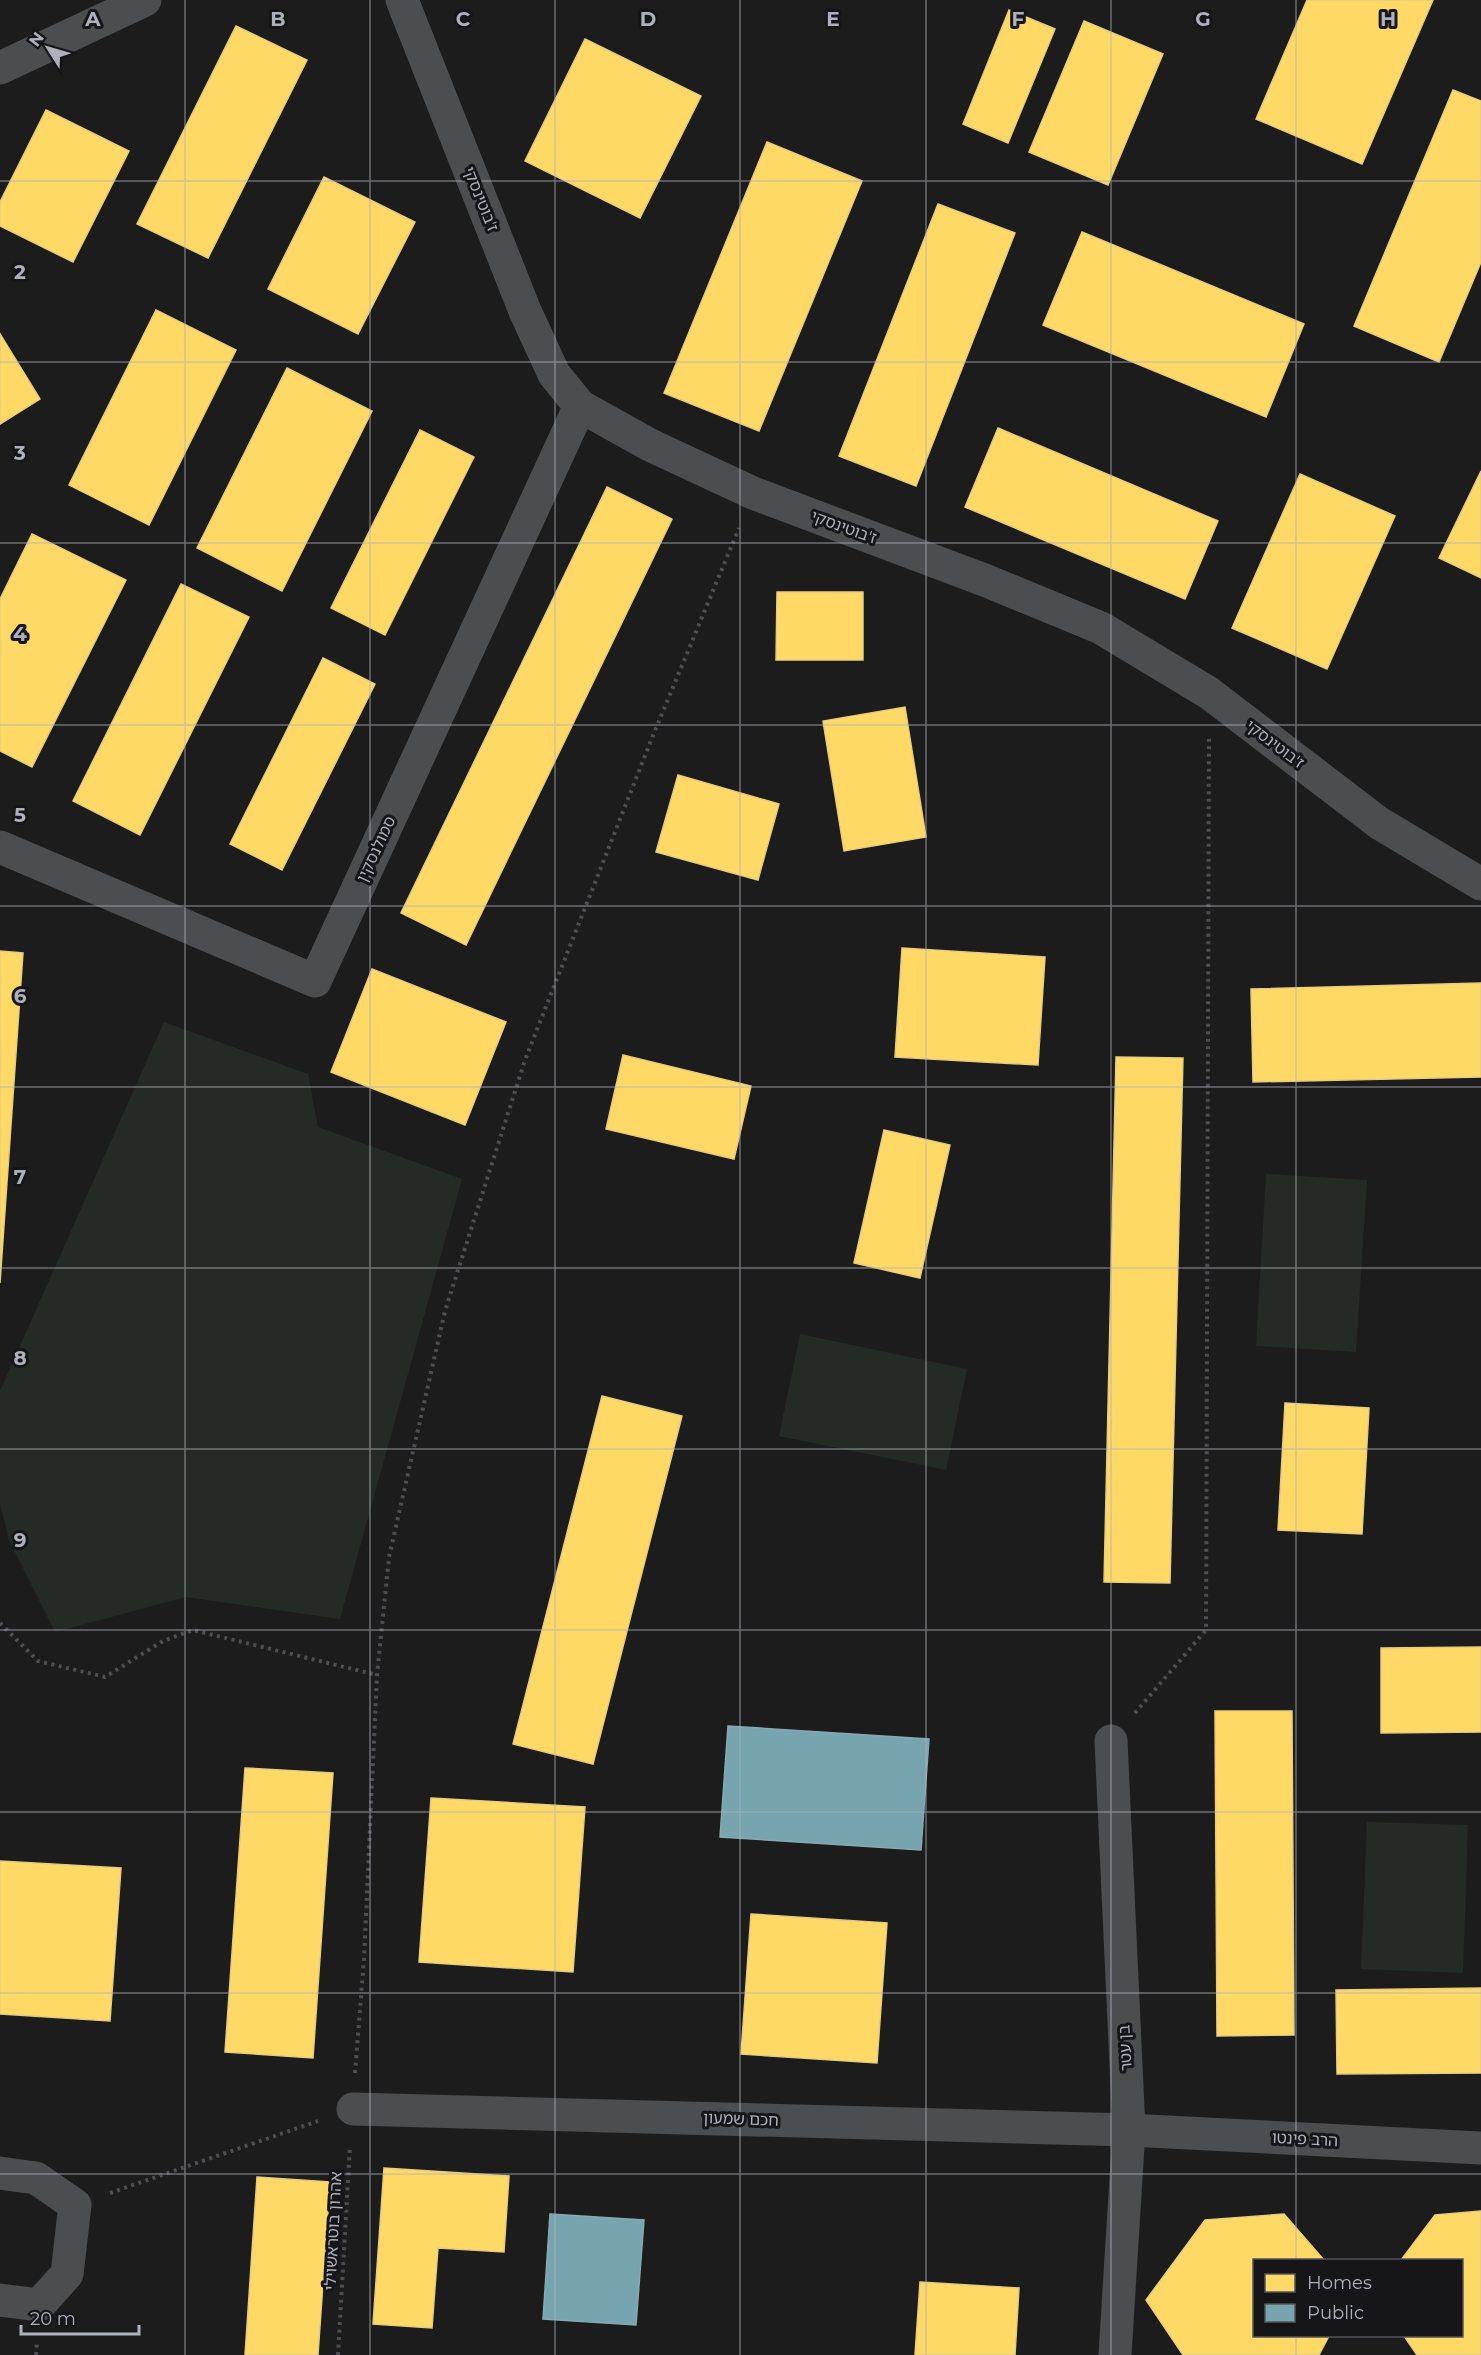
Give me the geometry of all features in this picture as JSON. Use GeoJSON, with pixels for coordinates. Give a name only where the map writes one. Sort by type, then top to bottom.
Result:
{"type":"FeatureCollection","features":[{"type":"Feature","properties":{"kind":"street"},"geometry":{"type":"LineString","coordinates":[[0,68],[145,0]]}},
{"type":"Feature","properties":{"kind":"street","name":"ז'בוטינסקי"},"geometry":{"type":"LineString","coordinates":[[402,0],[525,311],[554,374],[580,406],[650,445],[753,493],[987,581],[1101,628],[1209,693],[1379,823],[1481,884]]}},
{"type":"Feature","properties":{"kind":"street","name":"סמולנסקין"},"geometry":{"type":"LineString","coordinates":[[0,847],[315,981],[580,406]]}},
{"type":"Feature","properties":{"kind":"street","name":"בן עטר"},"geometry":{"type":"LineString","coordinates":[[1112,1741],[1129,2130],[1115,2355]]}},
{"type":"Feature","properties":{"kind":"street","name":"חכם שמעון"},"geometry":{"type":"LineString","coordinates":[[352,2109],[1129,2130]]}},
{"type":"Feature","properties":{"kind":"street","name":"הרב פינטו"},"geometry":{"type":"LineString","coordinates":[[1129,2130],[1481,2148]]}},
{"type":"Feature","properties":{"kind":"street"},"geometry":{"type":"LineString","coordinates":[[0,2173],[36,2178],[75,2205],[67,2274],[39,2305],[0,2300]]}},
{"type":"Feature","properties":{"kind":"path","name":"אהרון בוטראשוילי"},"geometry":{"type":"LineString","coordinates":[[338,2355],[352,2109],[364,1959],[377,1675],[388,1557],[445,1311],[525,1060],[654,733],[753,493]]}},
{"type":"Feature","properties":{"kind":"path"},"geometry":{"type":"LineString","coordinates":[[1112,1741],[1206,1630],[1209,693]]}},
{"type":"Feature","properties":{"kind":"path"},"geometry":{"type":"LineString","coordinates":[[0,1623],[38,1661],[105,1677],[163,1641],[193,1630],[377,1675]]}},
{"type":"Feature","properties":{"kind":"path"},"geometry":{"type":"LineString","coordinates":[[75,2205],[352,2109]]}},
{"type":"Feature","properties":{"kind":"shaded area"},"geometry":{"type":"Polygon","coordinates":[[[164,1022],[308,1074],[318,1127],[462,1179],[340,1619],[186,1597],[55,1632],[9,1540],[0,1503],[0,1391],[164,1022]]]}},
{"type":"Feature","properties":{"kind":"shaded area"},"geometry":{"type":"Polygon","coordinates":[[[1266,1174],[1367,1180],[1356,1352],[1256,1346],[1266,1174]]]}},
{"type":"Feature","properties":{"kind":"shaded area"},"geometry":{"type":"Polygon","coordinates":[[[800,1334],[967,1369],[946,1470],[779,1436],[800,1334]]]}},
{"type":"Feature","properties":{"kind":"shaded area"},"geometry":{"type":"Polygon","coordinates":[[[1367,1822],[1468,1825],[1463,1973],[1361,1969],[1367,1822]]]}},
{"type":"Feature","properties":{"kind":"building: Homes"},"geometry":{"type":"Polygon","coordinates":[[[1307,0],[1433,0],[1362,164],[1256,119],[1307,0]]]}},
{"type":"Feature","properties":{"kind":"building: Homes"},"geometry":{"type":"Polygon","coordinates":[[[1009,10],[1055,29],[1008,143],[963,124],[1009,10]]]}},
{"type":"Feature","properties":{"kind":"building: Homes"},"geometry":{"type":"Polygon","coordinates":[[[1084,21],[1163,54],[1108,185],[1029,152],[1084,21]]]}},
{"type":"Feature","properties":{"kind":"building: Homes"},"geometry":{"type":"Polygon","coordinates":[[[236,26],[307,60],[208,258],[137,224],[236,26]]]}},
{"type":"Feature","properties":{"kind":"building: Homes"},"geometry":{"type":"Polygon","coordinates":[[[585,39],[701,96],[640,218],[525,161],[585,39]]]}},
{"type":"Feature","properties":{"kind":"building: Homes"},"geometry":{"type":"Polygon","coordinates":[[[1453,90],[1481,101],[1481,262],[1439,362],[1354,326],[1453,90]]]}},
{"type":"Feature","properties":{"kind":"building: Homes"},"geometry":{"type":"Polygon","coordinates":[[[46,110],[129,151],[73,262],[0,226],[0,202],[46,110]]]}},
{"type":"Feature","properties":{"kind":"building: Homes"},"geometry":{"type":"Polygon","coordinates":[[[767,142],[862,181],[759,431],[664,393],[767,142]]]}},
{"type":"Feature","properties":{"kind":"building: Homes"},"geometry":{"type":"Polygon","coordinates":[[[324,177],[415,222],[358,334],[268,289],[324,177]]]}},
{"type":"Feature","properties":{"kind":"building: Homes"},"geometry":{"type":"Polygon","coordinates":[[[938,204],[1015,233],[916,486],[839,456],[938,204]]]}},
{"type":"Feature","properties":{"kind":"building: Homes"},"geometry":{"type":"Polygon","coordinates":[[[1082,232],[1304,324],[1266,417],[1043,325],[1082,232]]]}},
{"type":"Feature","properties":{"kind":"building: Homes"},"geometry":{"type":"Polygon","coordinates":[[[156,310],[236,350],[149,525],[69,485],[156,310]]]}},
{"type":"Feature","properties":{"kind":"building: Homes"},"geometry":{"type":"Polygon","coordinates":[[[0,334],[40,399],[0,424],[0,334]]]}},
{"type":"Feature","properties":{"kind":"building: Homes"},"geometry":{"type":"Polygon","coordinates":[[[287,368],[372,411],[282,591],[197,548],[287,368]]]}},
{"type":"Feature","properties":{"kind":"building: Homes"},"geometry":{"type":"Polygon","coordinates":[[[998,428],[1218,521],[1185,599],[965,507],[998,428]]]}},
{"type":"Feature","properties":{"kind":"building: Homes"},"geometry":{"type":"Polygon","coordinates":[[[420,430],[474,457],[385,635],[331,608],[420,430]]]}},
{"type":"Feature","properties":{"kind":"building: Homes"},"geometry":{"type":"Polygon","coordinates":[[[1481,471],[1481,578],[1439,558],[1481,471]]]}},
{"type":"Feature","properties":{"kind":"building: Homes"},"geometry":{"type":"Polygon","coordinates":[[[1300,474],[1395,516],[1327,669],[1232,628],[1300,474]]]}},
{"type":"Feature","properties":{"kind":"building: Homes"},"geometry":{"type":"Polygon","coordinates":[[[607,487],[672,519],[466,945],[401,913],[607,487]]]}},
{"type":"Feature","properties":{"kind":"building: Homes"},"geometry":{"type":"Polygon","coordinates":[[[32,534],[126,580],[32,767],[0,751],[0,599],[32,534]]]}},
{"type":"Feature","properties":{"kind":"building: Homes"},"geometry":{"type":"Polygon","coordinates":[[[181,584],[249,617],[140,835],[73,801],[181,584]]]}},
{"type":"Feature","properties":{"kind":"building: Homes"},"geometry":{"type":"Polygon","coordinates":[[[777,592],[863,592],[863,660],[776,660],[777,592]]]}},
{"type":"Feature","properties":{"kind":"building: Homes"},"geometry":{"type":"Polygon","coordinates":[[[323,658],[375,684],[282,870],[230,844],[323,658]]]}},
{"type":"Feature","properties":{"kind":"building: Homes"},"geometry":{"type":"Polygon","coordinates":[[[905,707],[926,837],[844,851],[823,721],[905,707]]]}},
{"type":"Feature","properties":{"kind":"building: Homes"},"geometry":{"type":"Polygon","coordinates":[[[678,775],[779,804],[758,880],[656,852],[678,775]]]}},
{"type":"Feature","properties":{"kind":"building: Homes"},"geometry":{"type":"Polygon","coordinates":[[[902,948],[1045,957],[1038,1065],[895,1057],[902,948]]]}},
{"type":"Feature","properties":{"kind":"building: Homes"},"geometry":{"type":"Polygon","coordinates":[[[0,951],[23,953],[0,1283],[0,951]]]}},
{"type":"Feature","properties":{"kind":"building: Homes"},"geometry":{"type":"Polygon","coordinates":[[[372,969],[506,1022],[465,1125],[331,1072],[372,969]]]}},
{"type":"Feature","properties":{"kind":"building: Homes"},"geometry":{"type":"Polygon","coordinates":[[[1481,983],[1481,1077],[1253,1082],[1251,989],[1481,983]]]}},
{"type":"Feature","properties":{"kind":"building: Homes"},"geometry":{"type":"Polygon","coordinates":[[[623,1055],[751,1086],[734,1159],[606,1129],[623,1055]]]}},
{"type":"Feature","properties":{"kind":"building: Homes"},"geometry":{"type":"Polygon","coordinates":[[[1116,1057],[1183,1058],[1170,1583],[1104,1582],[1116,1057]]]}},
{"type":"Feature","properties":{"kind":"building: Homes"},"geometry":{"type":"Polygon","coordinates":[[[884,1130],[950,1145],[920,1278],[854,1263],[884,1130]]]}},
{"type":"Feature","properties":{"kind":"building: Homes"},"geometry":{"type":"Polygon","coordinates":[[[602,1396],[682,1416],[593,1764],[513,1744],[602,1396]]]}},
{"type":"Feature","properties":{"kind":"building: Homes"},"geometry":{"type":"Polygon","coordinates":[[[1285,1403],[1369,1408],[1362,1534],[1278,1530],[1285,1403]]]}},
{"type":"Feature","properties":{"kind":"building: Homes"},"geometry":{"type":"Polygon","coordinates":[[[1481,1647],[1481,1732],[1381,1733],[1381,1648],[1481,1647]]]}},
{"type":"Feature","properties":{"kind":"building: Homes"},"geometry":{"type":"Polygon","coordinates":[[[1215,1711],[1292,1711],[1294,2035],[1217,2036],[1215,1711]]]}},
{"type":"Feature","properties":{"kind":"building: Homes"},"geometry":{"type":"Polygon","coordinates":[[[245,1768],[333,1773],[313,2058],[225,2052],[245,1768]]]}},
{"type":"Feature","properties":{"kind":"building: Homes"},"geometry":{"type":"Polygon","coordinates":[[[431,1798],[585,1807],[573,1972],[419,1962],[431,1798]]]}},
{"type":"Feature","properties":{"kind":"building: Homes"},"geometry":{"type":"Polygon","coordinates":[[[0,1861],[121,1868],[110,2021],[0,2014],[0,1861]]]}},
{"type":"Feature","properties":{"kind":"building: Homes"},"geometry":{"type":"Polygon","coordinates":[[[751,1914],[887,1923],[877,2063],[741,2054],[751,1914]]]}},
{"type":"Feature","properties":{"kind":"building: Homes"},"geometry":{"type":"Polygon","coordinates":[[[1481,1988],[1481,2073],[1337,2074],[1336,1990],[1481,1988]]]}},
{"type":"Feature","properties":{"kind":"building: Homes"},"geometry":{"type":"Polygon","coordinates":[[[384,2168],[509,2176],[504,2252],[438,2248],[432,2328],[373,2324],[384,2168]]]}},
{"type":"Feature","properties":{"kind":"building: Homes"},"geometry":{"type":"Polygon","coordinates":[[[257,2177],[330,2182],[318,2355],[245,2355],[257,2177]]]}},
{"type":"Feature","properties":{"kind":"building: Homes"},"geometry":{"type":"Polygon","coordinates":[[[1481,2211],[1481,2355],[1417,2355],[1405,2337],[1463,2337],[1463,2259],[1402,2259],[1435,2215],[1481,2211]]]}},
{"type":"Feature","properties":{"kind":"building: Homes"},"geometry":{"type":"Polygon","coordinates":[[[1284,2214],[1323,2259],[1253,2259],[1253,2337],[1328,2337],[1319,2355],[1183,2355],[1146,2300],[1205,2220],[1284,2214]]]}},
{"type":"Feature","properties":{"kind":"building: Homes"},"geometry":{"type":"Polygon","coordinates":[[[920,2282],[1019,2288],[1015,2355],[915,2355],[920,2282]]]}},
{"type":"Feature","properties":{"kind":"building: Public"},"geometry":{"type":"Polygon","coordinates":[[[728,1726],[929,1739],[921,1850],[720,1837],[728,1726]]]}},
{"type":"Feature","properties":{"kind":"building: Public"},"geometry":{"type":"Polygon","coordinates":[[[550,2214],[644,2220],[636,2325],[543,2319],[550,2214]]]}}]}
